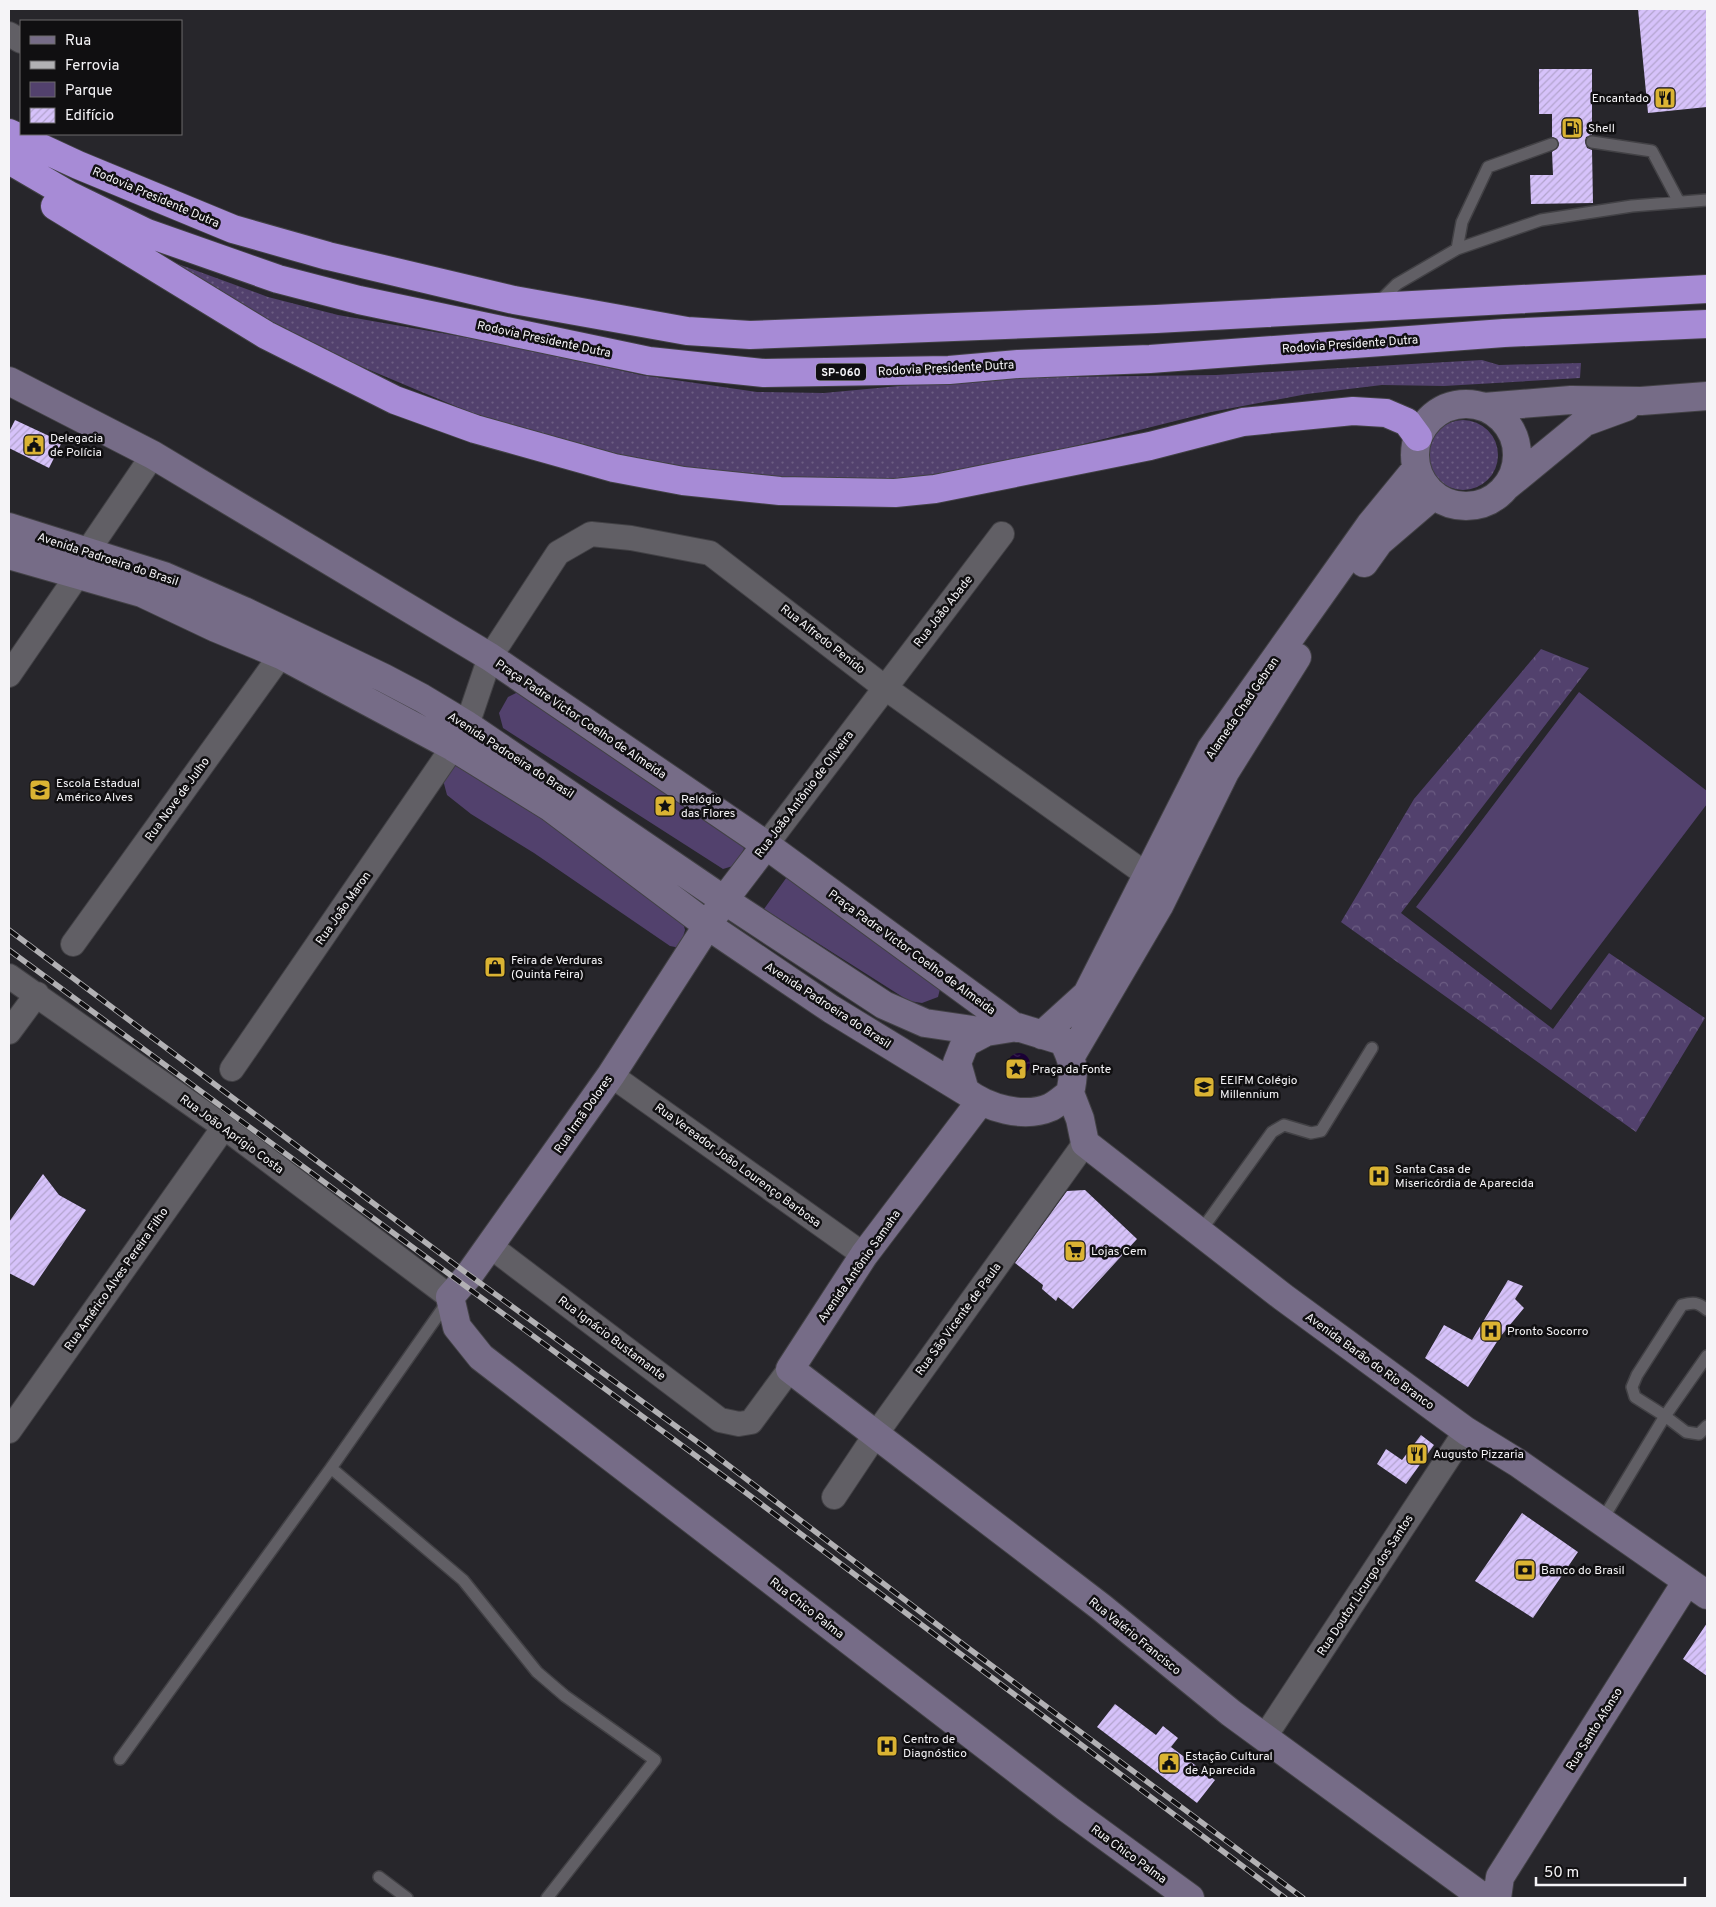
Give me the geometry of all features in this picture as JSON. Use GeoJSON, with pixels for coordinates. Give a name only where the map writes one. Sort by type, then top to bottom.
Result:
{"type":"FeatureCollection","features":[{"type":"Feature","properties":{"kind":"highway","name":"Rodovia Presidente Dutra"},"geometry":{"type":"LineString","coordinates":[[9,133],[78,165],[232,229],[328,256],[514,300],[687,331],[750,335],[1156,320],[1707,289]]}},
{"type":"Feature","properties":{"kind":"highway","name":"Rodovia Presidente Dutra"},"geometry":{"type":"LineString","coordinates":[[9,160],[69,195],[147,233],[278,279],[359,300],[649,361],[764,373],[949,370],[1018,364],[1150,359],[1504,333],[1707,324]]}},
{"type":"Feature","properties":{"kind":"highway"},"geometry":{"type":"LineString","coordinates":[[9,179],[266,335],[396,400],[475,429],[614,468],[683,481],[780,491],[895,493],[935,489],[1150,446],[1243,422],[1353,411],[1386,413],[1407,422],[1418,437]]}},
{"type":"Feature","properties":{"kind":"street"},"geometry":{"type":"LineString","coordinates":[[9,34],[20,40]]}},
{"type":"Feature","properties":{"kind":"street","name":"Praça Padre Victor Coelho de Almeida"},"geometry":{"type":"LineString","coordinates":[[9,381],[153,454],[490,657],[766,845],[1016,1028]]}},
{"type":"Feature","properties":{"kind":"street"},"geometry":{"type":"LineString","coordinates":[[1641,401],[1585,422],[1494,498],[1480,505],[1456,505],[1434,495],[1423,484],[1416,469],[1414,453],[1418,437],[1431,418],[1452,405],[1468,404],[1484,407],[1571,400],[1641,401],[1707,396]]}},
{"type":"Feature","properties":{"kind":"street"},"geometry":{"type":"LineString","coordinates":[[1484,407],[1498,415],[1509,426],[1515,441],[1517,457],[1514,473],[1506,487]]}},
{"type":"Feature","properties":{"kind":"street"},"geometry":{"type":"LineString","coordinates":[[9,675],[153,454]]}},
{"type":"Feature","properties":{"kind":"street","name":"Alameda Chad Gebran"},"geometry":{"type":"LineString","coordinates":[[1310,624],[1370,525],[1416,469]]}},
{"type":"Feature","properties":{"kind":"street","name":"Alameda Chad Gebran"},"geometry":{"type":"LineString","coordinates":[[1071,1056],[1100,1010],[1157,882],[1202,794],[1211,749],[1310,624],[1379,542],[1434,495]]}},
{"type":"Feature","properties":{"kind":"street","name":"Avenida Padroeira do Brasil"},"geometry":{"type":"LineString","coordinates":[[9,527],[216,628],[281,654],[460,736],[724,900],[884,1006],[925,1023],[986,1032]]}},
{"type":"Feature","properties":{"kind":"street","name":"Rua Alfredo Penido"},"geometry":{"type":"LineString","coordinates":[[490,657],[558,553],[591,534],[639,540],[710,553],[884,687],[1157,882]]}},
{"type":"Feature","properties":{"kind":"street","name":"Rua João Abade"},"geometry":{"type":"LineString","coordinates":[[884,687],[1002,534]]}},
{"type":"Feature","properties":{"kind":"street","name":"Avenida Padroeira do Brasil"},"geometry":{"type":"LineString","coordinates":[[9,555],[164,576],[244,611],[384,678],[550,807],[708,924],[831,1009],[972,1097]]}},
{"type":"Feature","properties":{"kind":"street","name":"Rua Nove de Julho"},"geometry":{"type":"LineString","coordinates":[[73,944],[281,654]]}},
{"type":"Feature","properties":{"kind":"street","name":"Rua João Maron"},"geometry":{"type":"LineString","coordinates":[[232,1069],[460,736],[490,657]]}},
{"type":"Feature","properties":{"kind":"street","name":"Rua João Antônio de Oliveira"},"geometry":{"type":"LineString","coordinates":[[708,924],[884,687]]}},
{"type":"Feature","properties":{"kind":"street","name":"Alameda Chad Gebran"},"geometry":{"type":"LineString","coordinates":[[1042,1035],[1087,994],[1157,882]]}},
{"type":"Feature","properties":{"kind":"street","name":"Rua Irmã Dolores"},"geometry":{"type":"LineString","coordinates":[[450,1297],[490,1246],[611,1075],[708,924]]}},
{"type":"Feature","properties":{"kind":"street","name":"Rua João Aprígio Costa"},"geometry":{"type":"LineString","coordinates":[[9,976],[224,1127],[450,1297]]}},
{"type":"Feature","properties":{"kind":"street"},"geometry":{"type":"LineString","coordinates":[[9,1032],[36,994]]}},
{"type":"Feature","properties":{"kind":"street"},"geometry":{"type":"LineString","coordinates":[[1070,1093],[1050,1107],[1022,1112],[972,1097],[958,1064],[965,1043],[986,1032],[1016,1028],[1063,1041],[1071,1056],[1075,1074],[1070,1093],[1080,1119],[1085,1143]]}},
{"type":"Feature","properties":{"kind":"street","name":"Rua Vereador João Lourenço Barbosa"},"geometry":{"type":"LineString","coordinates":[[611,1075],[864,1255]]}},
{"type":"Feature","properties":{"kind":"street","name":"Avenida Antônio Samaha"},"geometry":{"type":"LineString","coordinates":[[739,1424],[751,1422],[790,1368],[864,1255],[972,1097]]}},
{"type":"Feature","properties":{"kind":"street","name":"Rua Américo Alves Pereira Filho"},"geometry":{"type":"LineString","coordinates":[[9,1431],[224,1127]]}},
{"type":"Feature","properties":{"kind":"street","name":"Avenida Barão do Rio Branco"},"geometry":{"type":"LineString","coordinates":[[1085,1143],[1283,1297],[1466,1431],[1518,1463],[1697,1588]]}},
{"type":"Feature","properties":{"kind":"street","name":"Rua São Vicente de Paula"},"geometry":{"type":"LineString","coordinates":[[834,1497],[876,1434],[1085,1143]]}},
{"type":"Feature","properties":{"kind":"street","name":"Rua Ignácio Bustamante"},"geometry":{"type":"LineString","coordinates":[[490,1246],[720,1420],[739,1424]]}},
{"type":"Feature","properties":{"kind":"street","name":"Rua Chico Palma"},"geometry":{"type":"LineString","coordinates":[[450,1297],[457,1327],[481,1357],[1068,1809],[1190,1898]]}},
{"type":"Feature","properties":{"kind":"street","name":"Rua Valério Francisco"},"geometry":{"type":"LineString","coordinates":[[790,1368],[1102,1608],[1264,1738],[1489,1891]]}},
{"type":"Feature","properties":{"kind":"street","name":"Rua Doutor Licurgo dos Santos"},"geometry":{"type":"LineString","coordinates":[[1264,1738],[1466,1431]]}},
{"type":"Feature","properties":{"kind":"street","name":"Rua Santo Afonso"},"geometry":{"type":"LineString","coordinates":[[1489,1891],[1697,1588]]}},
{"type":"Feature","properties":{"kind":"lane"},"geometry":{"type":"LineString","coordinates":[[1592,142],[1652,151],[1680,202]]}},
{"type":"Feature","properties":{"kind":"lane"},"geometry":{"type":"LineString","coordinates":[[1457,249],[1462,222],[1488,167],[1552,144]]}},
{"type":"Feature","properties":{"kind":"lane"},"geometry":{"type":"LineString","coordinates":[[1375,307],[1396,284],[1457,249],[1542,220],[1632,206],[1707,200]]}},
{"type":"Feature","properties":{"kind":"lane"},"geometry":{"type":"LineString","coordinates":[[1200,1233],[1272,1132],[1284,1125],[1311,1133],[1321,1131],[1372,1048]]}},
{"type":"Feature","properties":{"kind":"lane"},"geometry":{"type":"LineString","coordinates":[[120,1759],[330,1468],[450,1297]]}},
{"type":"Feature","properties":{"kind":"lane"},"geometry":{"type":"LineString","coordinates":[[1707,1310],[1700,1304],[1693,1302],[1682,1305],[1632,1387],[1635,1397],[1686,1432],[1699,1434],[1707,1426]]}},
{"type":"Feature","properties":{"kind":"lane"},"geometry":{"type":"LineString","coordinates":[[1601,1522],[1665,1416],[1707,1356]]}},
{"type":"Feature","properties":{"kind":"lane"},"geometry":{"type":"LineString","coordinates":[[330,1468],[463,1580],[537,1672],[565,1696],[655,1760],[547,1898]]}},
{"type":"Feature","properties":{"kind":"lane"},"geometry":{"type":"LineString","coordinates":[[378,1877],[407,1898]]}},
{"type":"Feature","properties":{"kind":"green space"},"geometry":{"type":"Polygon","coordinates":[[[148,253],[268,297],[338,315],[504,344],[641,375],[757,392],[824,393],[985,378],[1216,375],[1482,360],[1499,365],[1581,363],[1580,378],[1444,386],[1382,385],[1307,394],[1211,412],[949,478],[796,488],[589,452],[474,414],[289,336],[148,253]]]}},
{"type":"Feature","properties":{"kind":"green space"},"geometry":{"type":"Polygon","coordinates":[[[1463,420],[1476,423],[1488,430],[1495,442],[1498,455],[1495,468],[1488,480],[1476,487],[1463,490],[1450,487],[1438,480],[1431,468],[1428,455],[1431,442],[1438,430],[1450,423],[1463,420]]]}},
{"type":"Feature","properties":{"kind":"green space"},"geometry":{"type":"Polygon","coordinates":[[[1541,649],[1589,668],[1401,913],[1553,1029],[1609,953],[1705,1018],[1636,1132],[1341,922],[1414,799],[1541,649]]]}},
{"type":"Feature","properties":{"kind":"green space"},"geometry":{"type":"Polygon","coordinates":[[[520,691],[739,836],[744,849],[733,866],[723,869],[503,728],[499,713],[508,697],[520,691]]]}},
{"type":"Feature","properties":{"kind":"green space"},"geometry":{"type":"Polygon","coordinates":[[[1579,692],[1707,791],[1707,804],[1551,1010],[1416,907],[1579,692]]]}},
{"type":"Feature","properties":{"kind":"green space"},"geometry":{"type":"Polygon","coordinates":[[[456,762],[479,773],[682,918],[685,930],[680,948],[670,946],[534,853],[471,814],[447,795],[443,780],[456,762]]]}},
{"type":"Feature","properties":{"kind":"green space"},"geometry":{"type":"Polygon","coordinates":[[[789,874],[941,985],[938,997],[922,1003],[909,1001],[764,909],[789,874]]]}},
{"type":"Feature","properties":{"kind":"water"},"geometry":{"type":"Polygon","coordinates":[[[1019,1053],[1027,1056],[1030,1064],[1027,1072],[1019,1075],[1011,1072],[1008,1064],[1011,1056],[1019,1053]]]}},
{"type":"Feature","properties":{"kind":"building"},"geometry":{"type":"Polygon","coordinates":[[[1638,9],[1707,9],[1707,107],[1648,113],[1638,9]]]}},
{"type":"Feature","properties":{"kind":"building","name":"Shell"},"geometry":{"type":"Polygon","coordinates":[[[1539,69],[1592,69],[1592,135],[1586,137],[1585,141],[1587,148],[1592,150],[1593,203],[1531,204],[1530,175],[1553,175],[1552,152],[1559,145],[1557,139],[1552,137],[1552,114],[1539,114],[1539,69]]]}},
{"type":"Feature","properties":{"kind":"building","name":"Delegacia de Polícia"},"geometry":{"type":"Polygon","coordinates":[[[15,420],[62,442],[49,468],[9,448],[9,432],[15,420]]]}},
{"type":"Feature","properties":{"kind":"building"},"geometry":{"type":"Polygon","coordinates":[[[43,1174],[59,1195],[86,1210],[34,1286],[9,1273],[9,1222],[43,1174]]]}},
{"type":"Feature","properties":{"kind":"building","name":"Lojas Cem"},"geometry":{"type":"Polygon","coordinates":[[[1085,1190],[1137,1239],[1073,1309],[1058,1297],[1056,1301],[1042,1289],[1043,1285],[1015,1263],[1067,1191],[1085,1190]]]}},
{"type":"Feature","properties":{"kind":"building","name":"Pronto Socorro"},"geometry":{"type":"Polygon","coordinates":[[[1508,1280],[1523,1286],[1515,1299],[1524,1308],[1500,1337],[1468,1387],[1425,1358],[1444,1325],[1472,1340],[1508,1280]]]}},
{"type":"Feature","properties":{"kind":"building","name":"Augusto Pizzaria"},"geometry":{"type":"Polygon","coordinates":[[[1421,1435],[1434,1445],[1406,1484],[1377,1464],[1386,1449],[1402,1460],[1421,1435]]]}},
{"type":"Feature","properties":{"kind":"building","name":"Banco do Brasil"},"geometry":{"type":"Polygon","coordinates":[[[1522,1513],[1578,1552],[1533,1618],[1475,1581],[1522,1513]]]}},
{"type":"Feature","properties":{"kind":"building"},"geometry":{"type":"Polygon","coordinates":[[[1707,1623],[1707,1676],[1683,1659],[1707,1623]]]}},
{"type":"Feature","properties":{"kind":"building","name":"Estação Cultural de Aparecida"},"geometry":{"type":"Polygon","coordinates":[[[1115,1704],[1156,1735],[1163,1726],[1178,1738],[1171,1747],[1215,1780],[1197,1803],[1097,1727],[1115,1704]]]}},
{"type":"Feature","properties":{"kind":"railway"},"geometry":{"type":"LineString","coordinates":[[9,930],[469,1275],[703,1446],[964,1645],[1303,1898]]}},
{"type":"Feature","properties":{"kind":"railway"},"geometry":{"type":"LineString","coordinates":[[9,950],[741,1489],[1285,1898]]}},
{"type":"Feature","properties":{"kind":"place","name":"Encantado"},"geometry":{"type":"Point","coordinates":[1665,98]}},
{"type":"Feature","properties":{"kind":"place","name":"Shell"},"geometry":{"type":"Point","coordinates":[1572,128]}},
{"type":"Feature","properties":{"kind":"place","name":"Delegacia de Polícia"},"geometry":{"type":"Point","coordinates":[34,445]}},
{"type":"Feature","properties":{"kind":"place","name":"Escola Estadual Américo Alves"},"geometry":{"type":"Point","coordinates":[40,790]}},
{"type":"Feature","properties":{"kind":"place","name":"Relógio das Flores"},"geometry":{"type":"Point","coordinates":[665,806]}},
{"type":"Feature","properties":{"kind":"place","name":"Feira de Verduras (Quinta Feira)"},"geometry":{"type":"Point","coordinates":[495,967]}},
{"type":"Feature","properties":{"kind":"place","name":"Praça da Fonte"},"geometry":{"type":"Point","coordinates":[1016,1069]}},
{"type":"Feature","properties":{"kind":"place","name":"EEIFM Colégio Millennium"},"geometry":{"type":"Point","coordinates":[1204,1087]}},
{"type":"Feature","properties":{"kind":"place","name":"Santa Casa de Misericórdia de Aparecida"},"geometry":{"type":"Point","coordinates":[1379,1176]}},
{"type":"Feature","properties":{"kind":"place","name":"Lojas Cem"},"geometry":{"type":"Point","coordinates":[1075,1251]}},
{"type":"Feature","properties":{"kind":"place","name":"Pronto Socorro"},"geometry":{"type":"Point","coordinates":[1491,1331]}},
{"type":"Feature","properties":{"kind":"place","name":"Augusto Pizzaria"},"geometry":{"type":"Point","coordinates":[1417,1454]}},
{"type":"Feature","properties":{"kind":"place","name":"Banco do Brasil"},"geometry":{"type":"Point","coordinates":[1525,1570]}},
{"type":"Feature","properties":{"kind":"place","name":"Centro de Diagnóstico"},"geometry":{"type":"Point","coordinates":[887,1746]}},
{"type":"Feature","properties":{"kind":"place","name":"Estação Cultural de Aparecida"},"geometry":{"type":"Point","coordinates":[1169,1763]}}]}
